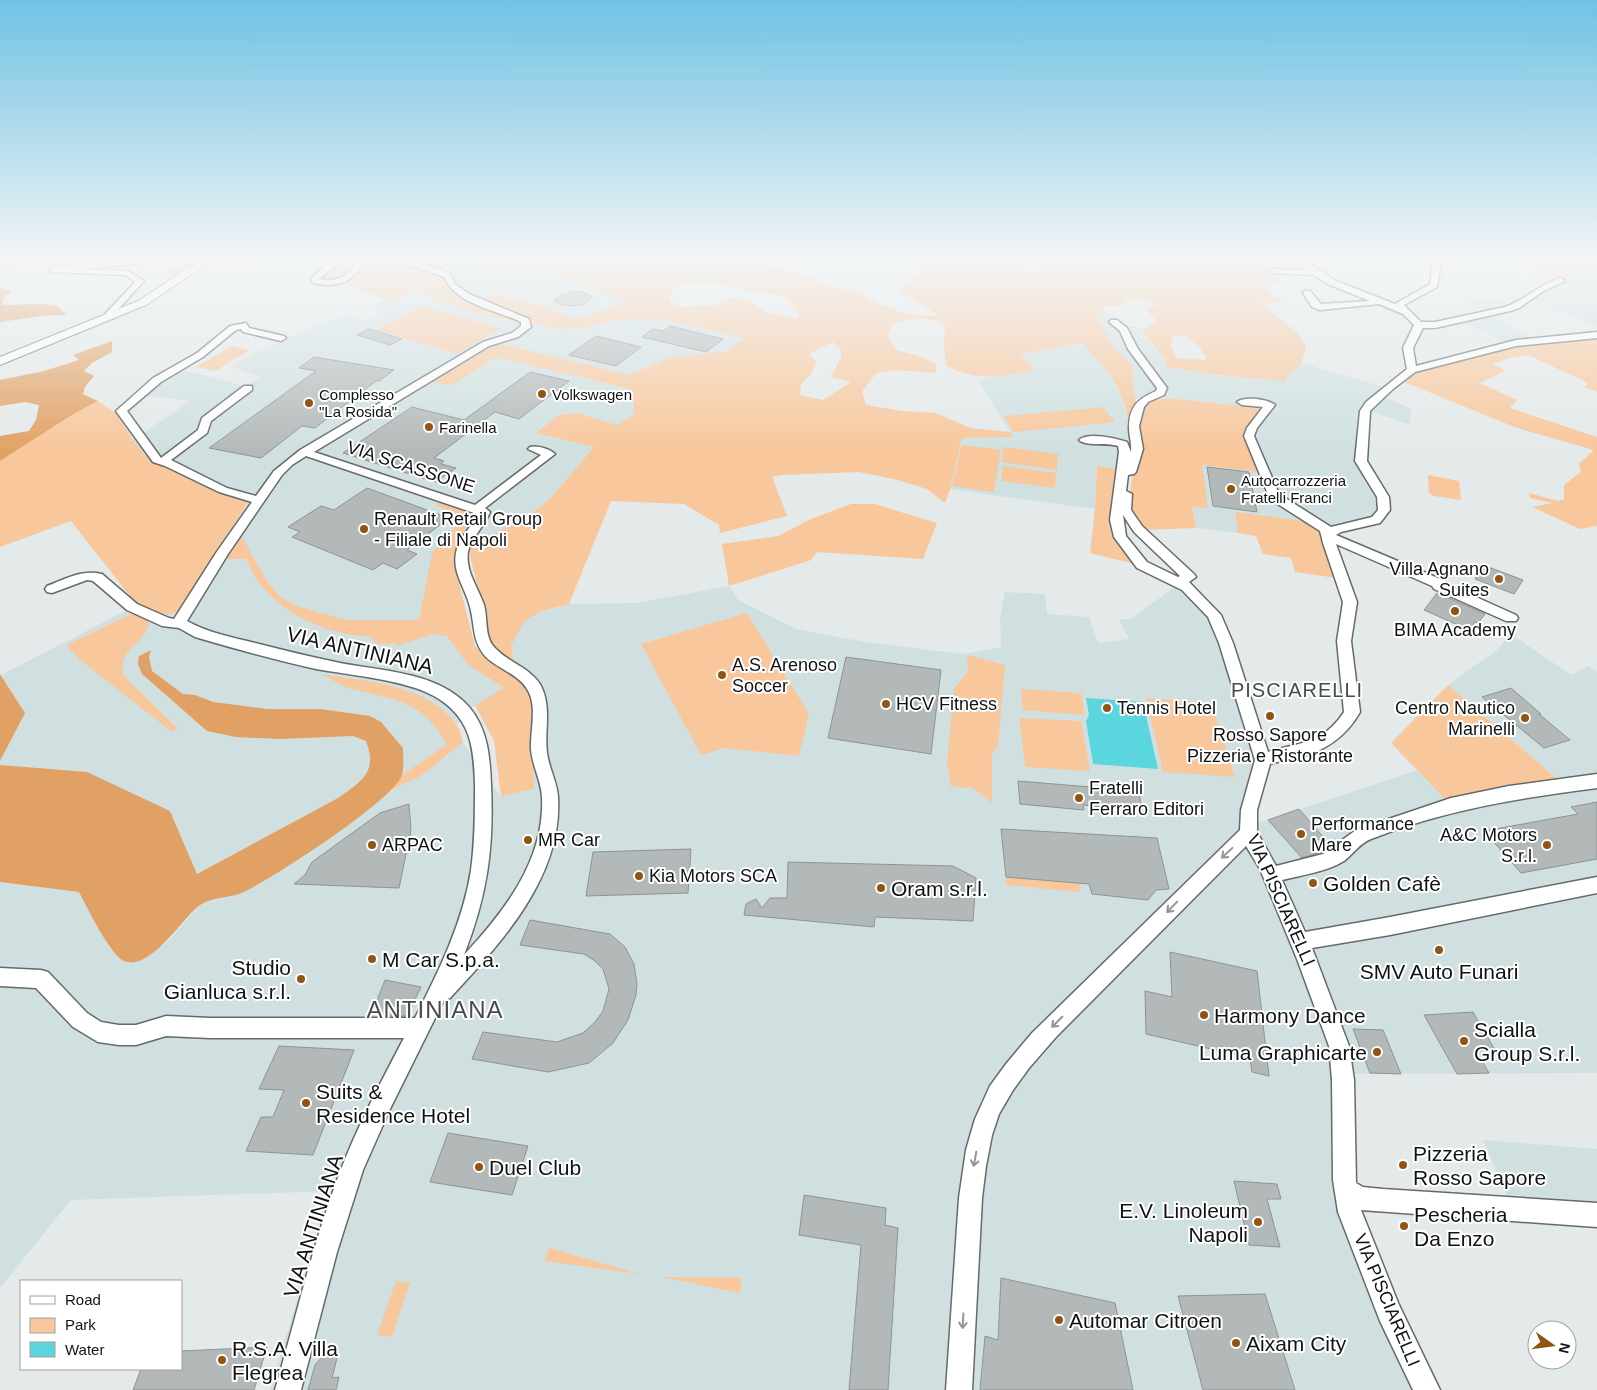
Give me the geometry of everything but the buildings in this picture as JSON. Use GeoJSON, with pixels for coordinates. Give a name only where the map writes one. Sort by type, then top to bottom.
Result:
{"type":"FeatureCollection","features":[{"type":"Feature","properties":{"kind":"main road"},"geometry":{"type":"LineString","coordinates":[[0,361],[97,322]]}},
{"type":"Feature","properties":{"kind":"street"},"geometry":{"type":"LineString","coordinates":[[182,624],[180,622],[182,618],[222,553],[278,473],[288,463],[486,344],[515,335],[526,327],[526,322]]}},
{"type":"Feature","properties":{"kind":"street"},"geometry":{"type":"LineString","coordinates":[[1114,322],[1124,330],[1134,349],[1162,388],[1160,393],[1144,400],[1139,406],[1134,426],[1137,448],[1129,473],[1126,510],[1138,528],[1189,577],[1179,582]]}},
{"type":"Feature","properties":{"kind":"street"},"geometry":{"type":"LineString","coordinates":[[1416,322],[1419,325],[1435,325],[1449,322]]}},
{"type":"Feature","properties":{"kind":"street"},"geometry":{"type":"LineString","coordinates":[[1412,370],[1408,348],[1419,325]]}},
{"type":"Feature","properties":{"kind":"street"},"geometry":{"type":"LineString","coordinates":[[259,500],[223,490],[157,460],[121,411],[157,380],[200,355],[233,328],[243,326],[246,330],[281,338]]}},
{"type":"Feature","properties":{"kind":"street"},"geometry":{"type":"LineString","coordinates":[[1328,536],[1337,529],[1376,520],[1384,510],[1383,497],[1361,460],[1365,411],[1389,386],[1412,370],[1516,343],[1597,335]]}},
{"type":"Feature","properties":{"kind":"street"},"geometry":{"type":"LineString","coordinates":[[166,463],[164,461],[168,456],[203,431],[206,420],[248,388]]}},
{"type":"Feature","properties":{"kind":"street"},"geometry":{"type":"LineString","coordinates":[[1084,440],[1110,440],[1123,444],[1125,452],[1116,520],[1118,531],[1142,565],[1179,582],[1204,602],[1219,626],[1239,680],[1263,760],[1273,755],[1300,752],[1324,742],[1348,721],[1352,712],[1344,641],[1350,602],[1329,543],[1326,529],[1274,496],[1249,436],[1252,428],[1270,405],[1242,402]]}},
{"type":"Feature","properties":{"kind":"street"},"geometry":{"type":"LineString","coordinates":[[477,509],[549,454],[534,449]]}},
{"type":"Feature","properties":{"kind":"street","name":"VIA SCASSONE"},"geometry":{"type":"LineString","coordinates":[[304,452],[484,512],[484,515],[464,546],[462,568],[477,607],[484,643],[487,649],[503,664],[528,679],[534,686],[538,696],[539,756],[550,798],[548,832],[538,861],[518,902],[472,960],[434,1000]]}},
{"type":"Feature","properties":{"kind":"street"},"geometry":{"type":"LineString","coordinates":[[1328,536],[1440,584],[1438,586],[1510,618]]}},
{"type":"Feature","properties":{"kind":"street","name":"VIA ANTINIANA"},"geometry":{"type":"LineString","coordinates":[[52,589],[86,576],[97,577],[132,607],[167,623],[182,624],[200,634],[314,663],[420,683],[436,689],[460,705],[479,735],[482,752],[484,815],[482,861],[466,927],[434,1000],[384,1099],[353,1169],[316,1281],[288,1390]]}},
{"type":"Feature","properties":{"kind":"street","name":"VIA PISCIARELLI"},"geometry":{"type":"LineString","coordinates":[[1263,760],[1249,810],[1248,833],[1271,875],[1325,1005],[1338,1046],[1343,1093],[1342,1129],[1345,1190],[1350,1212],[1373,1274],[1427,1390]]}},
{"type":"Feature","properties":{"kind":"street"},"geometry":{"type":"LineString","coordinates":[[1271,875],[1327,862],[1362,835],[1451,805],[1509,793],[1597,781]]}},
{"type":"Feature","properties":{"kind":"street"},"geometry":{"type":"LineString","coordinates":[[959,1390],[974,1161],[986,1118],[995,1100],[1007,1079],[1037,1042],[1206,872],[1248,833]]}},
{"type":"Feature","properties":{"kind":"street"},"geometry":{"type":"LineString","coordinates":[[1300,941],[1400,924],[1597,885]]}},
{"type":"Feature","properties":{"kind":"street"},"geometry":{"type":"LineString","coordinates":[[0,977],[41,979],[80,1020],[98,1032],[119,1035],[136,1035],[166,1026],[210,1028],[420,1028]]}},
{"type":"Feature","properties":{"kind":"street"},"geometry":{"type":"LineString","coordinates":[[1345,1190],[1361,1198],[1383,1201],[1597,1215]]}},
{"type":"Feature","properties":{"kind":"shaded area"},"geometry":{"type":"Polygon","coordinates":[[[327,322],[517,322],[559,329],[583,328],[608,322],[672,322],[745,338],[727,351],[668,358],[629,375],[498,343],[430,381],[453,385],[496,357],[626,388],[632,392],[634,414],[617,425],[578,413],[559,415],[537,433],[594,447],[550,499],[524,519],[471,545],[432,553],[447,636],[468,665],[505,689],[475,705],[457,725],[447,744],[402,775],[357,784],[338,798],[197,874],[170,811],[150,803],[0,765],[0,761],[25,713],[1,675],[137,605],[248,502],[150,461],[133,440],[190,401],[142,395],[176,368],[244,386],[261,378],[232,366],[247,357],[327,322]]]}},
{"type":"Feature","properties":{"kind":"shaded area"},"geometry":{"type":"Polygon","coordinates":[[[1101,322],[1118,322],[1127,327],[1136,326],[1144,330],[1144,335],[1168,363],[1168,367],[1210,374],[1286,381],[1288,375],[1302,363],[1391,389],[1383,396],[1412,409],[1409,424],[1373,412],[1368,437],[1359,436],[1379,497],[1393,500],[1387,516],[1376,524],[1346,531],[1235,512],[1238,533],[1196,528],[1192,506],[1208,508],[1201,465],[1259,471],[1246,441],[1264,408],[1167,398],[1136,399],[1133,387],[1132,365],[1114,348],[1101,322]]]}},
{"type":"Feature","properties":{"kind":"shaded area"},"geometry":{"type":"Polygon","coordinates":[[[1462,322],[1503,322],[1538,341],[1510,345],[1462,322]]]}},
{"type":"Feature","properties":{"kind":"shaded area"},"geometry":{"type":"Polygon","coordinates":[[[1585,322],[1597,322],[1597,327],[1585,322]]]}},
{"type":"Feature","properties":{"kind":"shaded area"},"geometry":{"type":"Polygon","coordinates":[[[112,341],[112,352],[92,363],[84,371],[94,376],[85,387],[83,394],[98,401],[75,413],[0,461],[0,436],[29,431],[36,420],[39,405],[25,402],[0,406],[0,380],[44,371],[79,360],[73,355],[112,341]]]}},
{"type":"Feature","properties":{"kind":"shaded area"},"geometry":{"type":"Polygon","coordinates":[[[1082,343],[1109,371],[1123,398],[1129,427],[1129,438],[1141,440],[1133,472],[1097,466],[1095,509],[950,489],[962,438],[1013,437],[978,380],[1033,368],[1020,354],[1082,343]]]}},
{"type":"Feature","properties":{"kind":"shaded area"},"geometry":{"type":"Polygon","coordinates":[[[729,586],[738,600],[796,629],[865,642],[963,654],[1001,647],[1000,618],[1005,592],[1045,594],[1047,614],[1089,617],[1098,643],[1129,639],[1119,619],[1131,619],[1176,586],[1212,616],[1260,757],[1256,822],[1268,820],[1418,770],[1449,802],[1561,782],[1448,685],[1497,650],[1511,634],[1571,675],[1588,666],[1597,672],[1597,1073],[1348,1074],[1347,1198],[1432,1390],[270,1390],[330,1191],[71,1200],[0,1288],[0,882],[79,892],[111,950],[164,945],[201,904],[242,893],[299,860],[364,813],[391,790],[421,776],[463,742],[500,796],[534,789],[531,695],[520,680],[511,646],[524,622],[541,611],[569,604],[637,603],[729,586]]]}},
{"type":"Feature","properties":{"kind":"shaded area"},"geometry":{"type":"Polygon","coordinates":[[[151,650],[149,657],[152,671],[183,694],[195,695],[213,702],[267,709],[320,709],[370,716],[381,722],[403,748],[403,765],[402,775],[394,787],[356,820],[259,884],[239,894],[210,900],[200,905],[155,951],[144,959],[134,962],[124,961],[112,950],[79,892],[0,882],[0,765],[87,772],[170,811],[197,874],[338,798],[361,781],[366,775],[370,761],[366,741],[353,736],[280,739],[236,737],[207,731],[142,674],[138,664],[139,656],[151,650]]]}},
{"type":"Feature","properties":{"kind":"shaded area"},"geometry":{"type":"Polygon","coordinates":[[[0,674],[25,713],[0,761],[0,674]]]}},
{"type":"Feature","properties":{"kind":"shaded area"},"geometry":{"type":"Polygon","coordinates":[[[1483,1140],[1597,1149],[1597,1220],[1512,1207],[1483,1140]]]}},
{"type":"Feature","properties":{"kind":"green space"},"geometry":{"type":"Polygon","coordinates":[[[392,322],[479,322],[501,328],[457,354],[376,330],[392,322]]]}},
{"type":"Feature","properties":{"kind":"green space"},"geometry":{"type":"Polygon","coordinates":[[[529,322],[608,322],[583,328],[559,329],[529,322]]]}},
{"type":"Feature","properties":{"kind":"green space"},"geometry":{"type":"Polygon","coordinates":[[[672,322],[899,322],[892,324],[888,336],[896,350],[919,356],[936,364],[936,373],[897,370],[876,373],[862,392],[866,405],[902,411],[936,413],[970,428],[1010,432],[1013,437],[962,438],[945,503],[927,489],[898,480],[859,472],[782,475],[772,477],[787,516],[720,533],[719,525],[684,504],[611,501],[569,604],[541,611],[524,622],[511,646],[515,666],[500,658],[491,641],[470,556],[471,545],[524,519],[550,499],[594,447],[536,433],[559,415],[578,413],[617,425],[634,414],[632,392],[626,388],[496,357],[453,385],[429,382],[498,343],[629,375],[668,358],[727,351],[744,338],[672,322]],[[833,342],[809,354],[817,362],[810,375],[801,384],[800,395],[823,400],[851,382],[831,377],[841,357],[841,350],[833,342]]]}},
{"type":"Feature","properties":{"kind":"green space"},"geometry":{"type":"Polygon","coordinates":[[[939,322],[1100,322],[1114,348],[1132,365],[1133,387],[1136,399],[1134,439],[1129,438],[1126,409],[1122,396],[1110,375],[1082,343],[1020,354],[1035,370],[1001,376],[980,376],[946,366],[944,348],[945,325],[939,322]]]}},
{"type":"Feature","properties":{"kind":"green space"},"geometry":{"type":"Polygon","coordinates":[[[1156,322],[1284,322],[1296,332],[1306,345],[1302,363],[1288,375],[1286,381],[1210,374],[1167,367],[1166,360],[1144,334],[1144,330],[1156,322]],[[1185,336],[1172,337],[1171,345],[1177,358],[1206,360],[1200,347],[1185,336]]]}},
{"type":"Feature","properties":{"kind":"green space"},"geometry":{"type":"Polygon","coordinates":[[[1597,337],[1597,392],[1584,387],[1588,384],[1582,380],[1528,355],[1510,358],[1493,364],[1505,371],[1480,383],[1517,400],[1510,408],[1597,437],[1597,526],[1580,529],[1532,507],[1553,503],[1530,498],[1529,493],[1558,501],[1564,499],[1564,485],[1581,472],[1579,464],[1594,450],[1517,428],[1402,381],[1412,374],[1510,345],[1597,337]]]}},
{"type":"Feature","properties":{"kind":"green space"},"geometry":{"type":"Polygon","coordinates":[[[232,346],[250,350],[215,371],[196,367],[232,346]]]}},
{"type":"Feature","properties":{"kind":"green space"},"geometry":{"type":"Polygon","coordinates":[[[1167,398],[1264,408],[1247,429],[1260,472],[1202,465],[1208,508],[1192,507],[1196,528],[1142,530],[1128,505],[1133,472],[1141,440],[1139,424],[1147,403],[1167,398]]]}},
{"type":"Feature","properties":{"kind":"green space"},"geometry":{"type":"Polygon","coordinates":[[[98,401],[116,413],[133,440],[150,461],[248,502],[178,611],[167,615],[137,605],[71,521],[0,547],[0,461],[75,413],[98,401]]]}},
{"type":"Feature","properties":{"kind":"green space"},"geometry":{"type":"Polygon","coordinates":[[[1103,407],[1115,422],[1013,432],[1004,416],[1103,407]]]}},
{"type":"Feature","properties":{"kind":"green space"},"geometry":{"type":"Polygon","coordinates":[[[962,445],[1001,450],[994,492],[952,486],[962,445]]]}},
{"type":"Feature","properties":{"kind":"green space"},"geometry":{"type":"Polygon","coordinates":[[[1004,447],[1058,454],[1057,470],[1001,462],[1004,447]]]}},
{"type":"Feature","properties":{"kind":"green space"},"geometry":{"type":"Polygon","coordinates":[[[1003,466],[1056,473],[1055,488],[1001,481],[1003,466]]]}},
{"type":"Feature","properties":{"kind":"green space"},"geometry":{"type":"Polygon","coordinates":[[[1097,466],[1119,469],[1114,523],[1135,564],[1090,553],[1097,466]]]}},
{"type":"Feature","properties":{"kind":"green space"},"geometry":{"type":"Polygon","coordinates":[[[1428,475],[1459,481],[1461,500],[1434,496],[1429,493],[1428,475]]]}},
{"type":"Feature","properties":{"kind":"green space"},"geometry":{"type":"Polygon","coordinates":[[[439,502],[477,513],[458,540],[454,564],[475,646],[490,662],[520,680],[531,695],[534,789],[501,796],[494,741],[475,705],[504,688],[468,665],[447,636],[433,634],[396,646],[395,642],[388,645],[387,643],[376,644],[371,637],[324,628],[295,615],[282,606],[259,583],[246,559],[225,559],[241,535],[266,580],[280,597],[297,606],[346,620],[419,620],[432,553],[465,516],[435,505],[439,502]]]}},
{"type":"Feature","properties":{"kind":"green space"},"geometry":{"type":"Polygon","coordinates":[[[851,504],[874,504],[937,523],[923,559],[817,552],[811,560],[729,586],[722,544],[778,536],[811,519],[851,504]]]}},
{"type":"Feature","properties":{"kind":"green space"},"geometry":{"type":"Polygon","coordinates":[[[1235,512],[1311,522],[1320,529],[1337,578],[1295,572],[1291,558],[1263,554],[1256,536],[1238,533],[1235,512]]]}},
{"type":"Feature","properties":{"kind":"green space"},"geometry":{"type":"Polygon","coordinates":[[[134,613],[149,622],[148,628],[125,656],[123,675],[177,728],[172,732],[80,660],[66,645],[134,613]]]}},
{"type":"Feature","properties":{"kind":"green space","name":"A.S. Arenoso Soccer"},"geometry":{"type":"Polygon","coordinates":[[[747,613],[809,714],[799,756],[725,748],[701,755],[641,644],[747,613]]]}},
{"type":"Feature","properties":{"kind":"green space"},"geometry":{"type":"Polygon","coordinates":[[[967,655],[1005,665],[998,746],[992,754],[992,803],[973,788],[951,787],[947,763],[954,688],[968,672],[967,655]]]}},
{"type":"Feature","properties":{"kind":"green space"},"geometry":{"type":"Polygon","coordinates":[[[322,674],[395,687],[429,700],[444,711],[456,724],[463,742],[421,776],[391,790],[402,775],[447,744],[426,717],[415,709],[404,703],[346,687],[322,674]]]}},
{"type":"Feature","properties":{"kind":"green space"},"geometry":{"type":"Polygon","coordinates":[[[1448,685],[1562,783],[1449,803],[1391,743],[1448,685]]]}},
{"type":"Feature","properties":{"kind":"green space"},"geometry":{"type":"Polygon","coordinates":[[[1021,689],[1081,693],[1085,715],[1023,710],[1021,689]]]}},
{"type":"Feature","properties":{"kind":"green space"},"geometry":{"type":"Polygon","coordinates":[[[1146,698],[1211,703],[1235,777],[1163,772],[1146,698]]]}},
{"type":"Feature","properties":{"kind":"green space"},"geometry":{"type":"Polygon","coordinates":[[[1019,718],[1081,721],[1090,771],[1025,767],[1019,718]]]}},
{"type":"Feature","properties":{"kind":"green space"},"geometry":{"type":"Polygon","coordinates":[[[1006,877],[1079,883],[1080,892],[1006,885],[1006,877]]]}},
{"type":"Feature","properties":{"kind":"green space"},"geometry":{"type":"Polygon","coordinates":[[[549,1248],[640,1274],[545,1261],[549,1248]]]}},
{"type":"Feature","properties":{"kind":"green space"},"geometry":{"type":"Polygon","coordinates":[[[662,1277],[742,1278],[740,1293],[662,1277]]]}},
{"type":"Feature","properties":{"kind":"green space"},"geometry":{"type":"Polygon","coordinates":[[[396,1281],[410,1283],[392,1337],[377,1335],[396,1281]]]}},
{"type":"Feature","properties":{"kind":"water"},"geometry":{"type":"Polygon","coordinates":[[[1086,698],[1143,702],[1158,769],[1093,764],[1086,721],[1089,715],[1086,698]]]}},
{"type":"Feature","properties":{"kind":"place","name":"Volkswagen"},"geometry":{"type":"Point","coordinates":[542,394]}},
{"type":"Feature","properties":{"kind":"place","name":"Complesso \"La Rosida\""},"geometry":{"type":"Point","coordinates":[309,403]}},
{"type":"Feature","properties":{"kind":"place","name":"Farinella"},"geometry":{"type":"Point","coordinates":[429,427]}},
{"type":"Feature","properties":{"kind":"place","name":"Autocarrozzeria Fratelli Franci"},"geometry":{"type":"Point","coordinates":[1231,489]}},
{"type":"Feature","properties":{"kind":"place","name":"Renault Retail Group - Filiale di Napoli"},"geometry":{"type":"Point","coordinates":[364,529]}},
{"type":"Feature","properties":{"kind":"place","name":"Villa Agnano Suites"},"geometry":{"type":"Point","coordinates":[1499,579]}},
{"type":"Feature","properties":{"kind":"place","name":"BIMA Academy"},"geometry":{"type":"Point","coordinates":[1455,611]}},
{"type":"Feature","properties":{"kind":"place","name":"A.S. Arenoso Soccer"},"geometry":{"type":"Point","coordinates":[722,675]}},
{"type":"Feature","properties":{"kind":"place","name":"HCV Fitness"},"geometry":{"type":"Point","coordinates":[886,704]}},
{"type":"Feature","properties":{"kind":"place","name":"Tennis Hotel"},"geometry":{"type":"Point","coordinates":[1107,708]}},
{"type":"Feature","properties":{"kind":"place","name":"Rosso Sapore Pizzeria e Ristorante"},"geometry":{"type":"Point","coordinates":[1270,716]}},
{"type":"Feature","properties":{"kind":"place","name":"Centro Nautico Marinelli"},"geometry":{"type":"Point","coordinates":[1525,718]}},
{"type":"Feature","properties":{"kind":"place","name":"Fratelli Ferraro Editori"},"geometry":{"type":"Point","coordinates":[1079,798]}},
{"type":"Feature","properties":{"kind":"place","name":"Performance Mare"},"geometry":{"type":"Point","coordinates":[1301,834]}},
{"type":"Feature","properties":{"kind":"place","name":"MR Car"},"geometry":{"type":"Point","coordinates":[528,840]}},
{"type":"Feature","properties":{"kind":"place","name":"ARPAC"},"geometry":{"type":"Point","coordinates":[372,845]}},
{"type":"Feature","properties":{"kind":"place","name":"A&C Motors S.r.l."},"geometry":{"type":"Point","coordinates":[1547,845]}},
{"type":"Feature","properties":{"kind":"place","name":"Kia Motors SCA"},"geometry":{"type":"Point","coordinates":[639,876]}},
{"type":"Feature","properties":{"kind":"place","name":"Golden Cafè"},"geometry":{"type":"Point","coordinates":[1313,883]}},
{"type":"Feature","properties":{"kind":"place","name":"Oram s.r.l."},"geometry":{"type":"Point","coordinates":[881,888]}},
{"type":"Feature","properties":{"kind":"place","name":"SMV Auto Funari"},"geometry":{"type":"Point","coordinates":[1439,950]}},
{"type":"Feature","properties":{"kind":"place","name":"M Car S.p.a."},"geometry":{"type":"Point","coordinates":[372,959]}},
{"type":"Feature","properties":{"kind":"place","name":"Studio Gianluca s.r.l."},"geometry":{"type":"Point","coordinates":[301,979]}},
{"type":"Feature","properties":{"kind":"place","name":"Harmony Dance"},"geometry":{"type":"Point","coordinates":[1204,1015]}},
{"type":"Feature","properties":{"kind":"place","name":"Scialla Group S.r.l."},"geometry":{"type":"Point","coordinates":[1464,1041]}},
{"type":"Feature","properties":{"kind":"place","name":"Luma Graphicarte"},"geometry":{"type":"Point","coordinates":[1377,1052]}},
{"type":"Feature","properties":{"kind":"place","name":"Suits & Residence Hotel"},"geometry":{"type":"Point","coordinates":[306,1103]}},
{"type":"Feature","properties":{"kind":"place","name":"Pizzeria Rosso Sapore"},"geometry":{"type":"Point","coordinates":[1403,1165]}},
{"type":"Feature","properties":{"kind":"place","name":"Duel Club"},"geometry":{"type":"Point","coordinates":[479,1167]}},
{"type":"Feature","properties":{"kind":"place","name":"E.V. Linoleum Napoli"},"geometry":{"type":"Point","coordinates":[1258,1222]}},
{"type":"Feature","properties":{"kind":"place","name":"Pescheria Da Enzo"},"geometry":{"type":"Point","coordinates":[1404,1226]}},
{"type":"Feature","properties":{"kind":"place","name":"Automar Citroen"},"geometry":{"type":"Point","coordinates":[1059,1320]}},
{"type":"Feature","properties":{"kind":"place","name":"Aixam City"},"geometry":{"type":"Point","coordinates":[1236,1343]}},
{"type":"Feature","properties":{"kind":"place","name":"R.S.A. Villa Flegrea"},"geometry":{"type":"Point","coordinates":[222,1360]}},
{"type":"Feature","properties":{"kind":"district","name":"PISCIARELLI"},"geometry":{"type":"Point","coordinates":[1297,690]}},
{"type":"Feature","properties":{"kind":"district","name":"ANTINIANA"},"geometry":{"type":"Point","coordinates":[435,1009]}}]}
